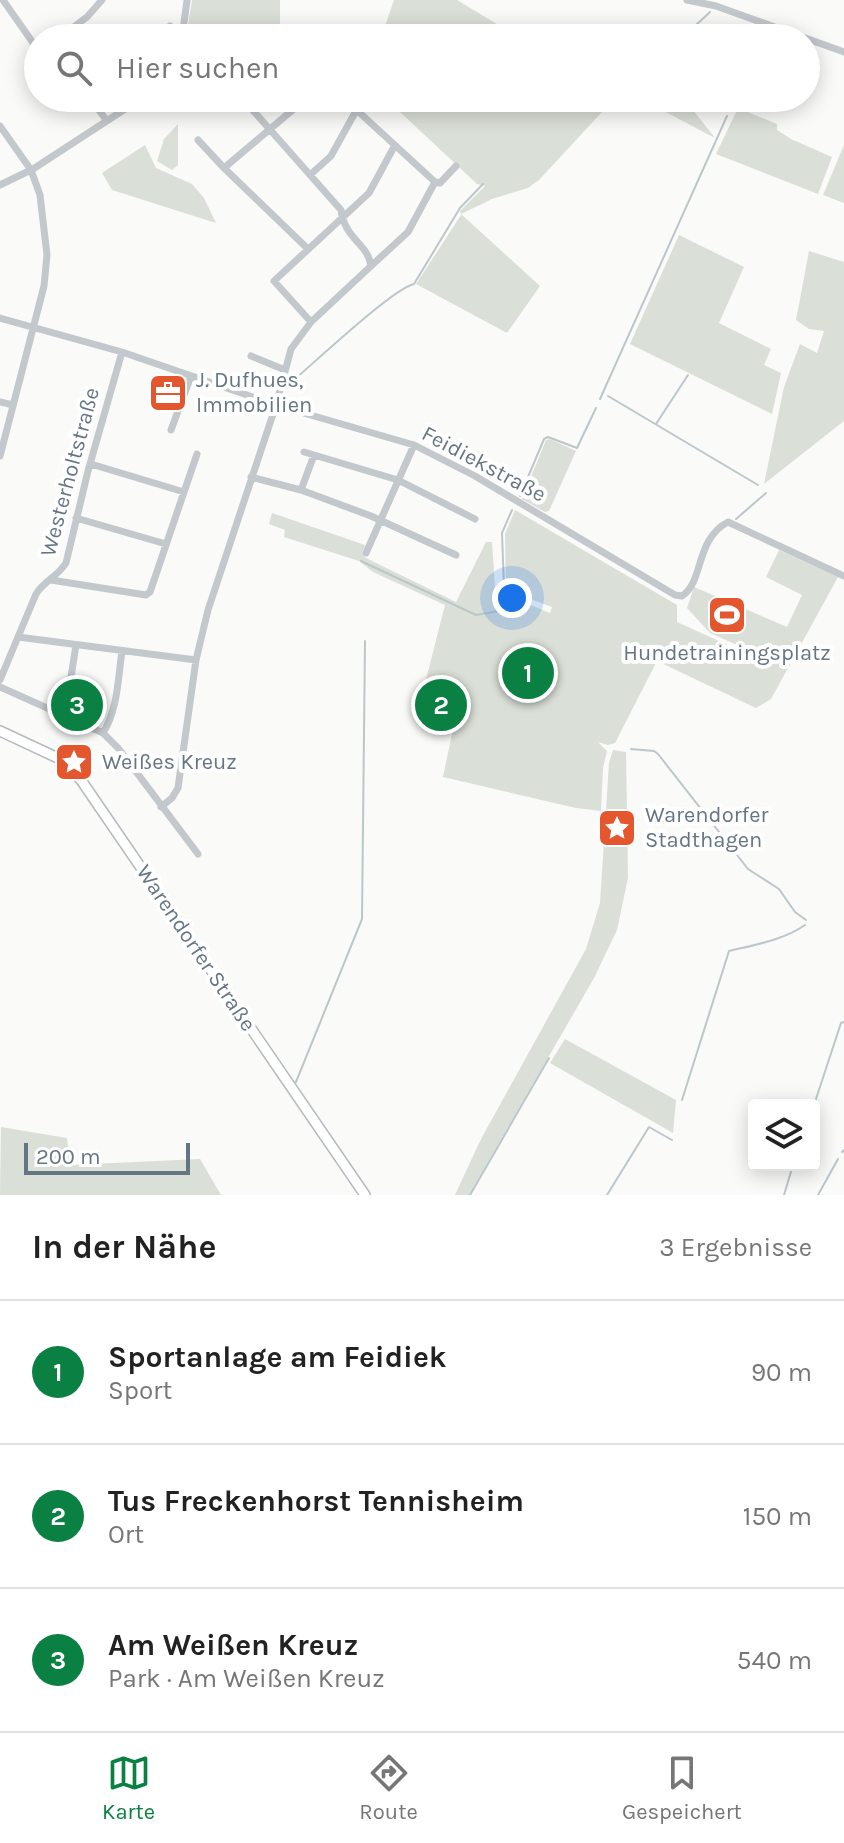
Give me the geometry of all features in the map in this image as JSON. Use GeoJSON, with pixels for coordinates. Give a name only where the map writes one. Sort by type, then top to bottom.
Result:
{"type":"FeatureCollection","features":[{"type":"Feature","properties":{"kind":"main road","name":"Warendorfer Straße"},"geometry":{"type":"LineString","coordinates":[[0,731],[60,759],[81,780],[365,1195]]}},
{"type":"Feature","properties":{"kind":"street"},"geometry":{"type":"LineString","coordinates":[[3,0],[24,30]]}},
{"type":"Feature","properties":{"kind":"street"},"geometry":{"type":"LineString","coordinates":[[78,24],[102,0]]}},
{"type":"Feature","properties":{"kind":"street"},"geometry":{"type":"LineString","coordinates":[[184,24],[187,0]]}},
{"type":"Feature","properties":{"kind":"street"},"geometry":{"type":"LineString","coordinates":[[687,0],[716,6],[766,24]]}},
{"type":"Feature","properties":{"kind":"street"},"geometry":{"type":"LineString","coordinates":[[820,43],[844,52]]}},
{"type":"Feature","properties":{"kind":"street"},"geometry":{"type":"LineString","coordinates":[[100,112],[107,121]]}},
{"type":"Feature","properties":{"kind":"street"},"geometry":{"type":"LineString","coordinates":[[0,185],[31,170],[121,112]]}},
{"type":"Feature","properties":{"kind":"street"},"geometry":{"type":"LineString","coordinates":[[255,112],[341,210],[344,227],[370,257],[371,266]]}},
{"type":"Feature","properties":{"kind":"street"},"geometry":{"type":"LineString","coordinates":[[224,168],[289,112]]}},
{"type":"Feature","properties":{"kind":"street"},"geometry":{"type":"LineString","coordinates":[[310,175],[331,156],[355,112]]}},
{"type":"Feature","properties":{"kind":"street"},"geometry":{"type":"LineString","coordinates":[[360,112],[435,182],[440,183],[456,166]]}},
{"type":"Feature","properties":{"kind":"street"},"geometry":{"type":"LineString","coordinates":[[0,126],[31,170],[40,195],[47,239],[46,272],[0,456]]}},
{"type":"Feature","properties":{"kind":"street"},"geometry":{"type":"LineString","coordinates":[[198,140],[308,249]]}},
{"type":"Feature","properties":{"kind":"street"},"geometry":{"type":"LineString","coordinates":[[311,322],[274,281],[369,193],[395,145]]}},
{"type":"Feature","properties":{"kind":"street"},"geometry":{"type":"LineString","coordinates":[[161,807],[178,788],[196,660],[208,610],[276,405],[291,349],[311,322],[408,232],[435,182]]}},
{"type":"Feature","properties":{"kind":"street","name":"Feidiekstraße"},"geometry":{"type":"LineString","coordinates":[[0,318],[122,352],[276,405],[414,445],[475,476],[675,595],[682,596],[689,590],[706,544],[719,527],[728,522],[844,576]]}},
{"type":"Feature","properties":{"kind":"street","name":"Westerholtstraße"},"geometry":{"type":"LineString","coordinates":[[0,680],[36,594],[66,563],[122,352]]}},
{"type":"Feature","properties":{"kind":"street"},"geometry":{"type":"LineString","coordinates":[[251,356],[285,370]]}},
{"type":"Feature","properties":{"kind":"street"},"geometry":{"type":"LineString","coordinates":[[171,430],[191,376]]}},
{"type":"Feature","properties":{"kind":"street"},"geometry":{"type":"LineString","coordinates":[[0,402],[13,405]]}},
{"type":"Feature","properties":{"kind":"street"},"geometry":{"type":"LineString","coordinates":[[366,553],[414,445]]}},
{"type":"Feature","properties":{"kind":"street"},"geometry":{"type":"LineString","coordinates":[[304,452],[398,480],[475,519]]}},
{"type":"Feature","properties":{"kind":"street"},"geometry":{"type":"LineString","coordinates":[[51,580],[146,595],[150,592],[197,454]]}},
{"type":"Feature","properties":{"kind":"street"},"geometry":{"type":"LineString","coordinates":[[301,490],[314,455]]}},
{"type":"Feature","properties":{"kind":"street"},"geometry":{"type":"LineString","coordinates":[[91,464],[184,492]]}},
{"type":"Feature","properties":{"kind":"street"},"geometry":{"type":"LineString","coordinates":[[251,477],[301,490],[380,520],[456,555]]}},
{"type":"Feature","properties":{"kind":"street"},"geometry":{"type":"LineString","coordinates":[[76,518],[166,544]]}},
{"type":"Feature","properties":{"kind":"street"},"geometry":{"type":"LineString","coordinates":[[18,637],[196,660]]}},
{"type":"Feature","properties":{"kind":"street"},"geometry":{"type":"LineString","coordinates":[[71,677],[76,645]]}},
{"type":"Feature","properties":{"kind":"street"},"geometry":{"type":"LineString","coordinates":[[103,733],[110,722],[122,651]]}},
{"type":"Feature","properties":{"kind":"street"},"geometry":{"type":"LineString","coordinates":[[0,687],[103,733],[119,749],[198,854]]}},
{"type":"Feature","properties":{"kind":"shaded area"},"geometry":{"type":"Polygon","coordinates":[[[192,0],[280,0],[280,24],[188,24],[192,0]]]}},
{"type":"Feature","properties":{"kind":"shaded area"},"geometry":{"type":"Polygon","coordinates":[[[394,0],[457,0],[497,24],[386,24],[394,0]]]}},
{"type":"Feature","properties":{"kind":"shaded area"},"geometry":{"type":"Polygon","coordinates":[[[400,112],[602,112],[528,188],[492,199],[461,214],[540,286],[507,333],[416,284],[461,215],[460,211],[485,186],[477,184],[400,112]]]}},
{"type":"Feature","properties":{"kind":"shaded area"},"geometry":{"type":"Polygon","coordinates":[[[666,112],[695,112],[715,138],[666,112]]]}},
{"type":"Feature","properties":{"kind":"shaded area"},"geometry":{"type":"Polygon","coordinates":[[[736,112],[748,112],[777,124],[777,130],[791,139],[832,157],[818,194],[716,154],[736,112]]]}},
{"type":"Feature","properties":{"kind":"shaded area"},"geometry":{"type":"Polygon","coordinates":[[[178,124],[178,165],[172,170],[157,161],[164,139],[178,124]]]}},
{"type":"Feature","properties":{"kind":"shaded area"},"geometry":{"type":"Polygon","coordinates":[[[145,145],[156,168],[192,184],[204,198],[216,223],[112,190],[102,173],[145,145]]]}},
{"type":"Feature","properties":{"kind":"shaded area"},"geometry":{"type":"Polygon","coordinates":[[[844,145],[844,203],[823,195],[844,145]]]}},
{"type":"Feature","properties":{"kind":"shaded area"},"geometry":{"type":"Polygon","coordinates":[[[679,235],[744,267],[719,323],[771,349],[764,365],[781,373],[772,414],[630,344],[679,235]]]}},
{"type":"Feature","properties":{"kind":"shaded area"},"geometry":{"type":"Polygon","coordinates":[[[809,251],[844,262],[844,421],[764,484],[784,387],[800,344],[817,353],[824,331],[809,329],[796,320],[809,251]]]}},
{"type":"Feature","properties":{"kind":"shaded area"},"geometry":{"type":"Polygon","coordinates":[[[546,440],[576,451],[549,511],[545,512],[522,499],[546,440]]]}},
{"type":"Feature","properties":{"kind":"shaded area"},"geometry":{"type":"Polygon","coordinates":[[[515,510],[677,605],[677,622],[754,657],[755,653],[710,633],[687,608],[694,587],[787,627],[802,595],[766,577],[779,550],[838,577],[771,699],[756,708],[657,661],[615,743],[608,745],[598,742],[607,751],[601,811],[576,808],[443,777],[456,715],[419,707],[445,605],[373,572],[359,561],[284,537],[285,530],[269,524],[272,513],[365,545],[362,554],[366,558],[456,602],[486,542],[492,542],[495,587],[499,592],[550,613],[552,607],[506,590],[505,534],[515,510]]]}},
{"type":"Feature","properties":{"kind":"shaded area"},"geometry":{"type":"Polygon","coordinates":[[[613,750],[626,752],[628,878],[617,930],[594,978],[469,1195],[455,1195],[481,1139],[586,949],[600,903],[609,763],[613,750]]]}},
{"type":"Feature","properties":{"kind":"shaded area"},"geometry":{"type":"Polygon","coordinates":[[[565,1039],[676,1100],[673,1133],[550,1063],[565,1039]]]}},
{"type":"Feature","properties":{"kind":"shaded area"},"geometry":{"type":"Polygon","coordinates":[[[1,1127],[67,1138],[70,1165],[200,1159],[221,1195],[0,1195],[1,1127]]]}},
{"type":"Feature","properties":{"kind":"waterway"},"geometry":{"type":"LineString","coordinates":[[697,24],[710,12]]}},
{"type":"Feature","properties":{"kind":"waterway"},"geometry":{"type":"LineString","coordinates":[[600,399],[727,116]]}},
{"type":"Feature","properties":{"kind":"waterway"},"geometry":{"type":"LineString","coordinates":[[288,385],[388,299],[414,284],[460,208],[483,184]]}},
{"type":"Feature","properties":{"kind":"waterway"},"geometry":{"type":"LineString","coordinates":[[656,424],[688,375]]}},
{"type":"Feature","properties":{"kind":"waterway"},"geometry":{"type":"LineString","coordinates":[[608,396],[758,485]]}},
{"type":"Feature","properties":{"kind":"waterway"},"geometry":{"type":"LineString","coordinates":[[520,496],[544,439],[548,437],[577,448],[596,408]]}},
{"type":"Feature","properties":{"kind":"waterway"},"geometry":{"type":"LineString","coordinates":[[736,519],[766,493]]}},
{"type":"Feature","properties":{"kind":"waterway"},"geometry":{"type":"LineString","coordinates":[[504,588],[502,533],[512,510]]}},
{"type":"Feature","properties":{"kind":"waterway"},"geometry":{"type":"LineString","coordinates":[[361,561],[476,615],[504,610],[505,598]]}},
{"type":"Feature","properties":{"kind":"waterway"},"geometry":{"type":"LineString","coordinates":[[296,1082],[362,919],[365,641]]}},
{"type":"Feature","properties":{"kind":"waterway"},"geometry":{"type":"LineString","coordinates":[[631,749],[658,754],[748,869],[779,889],[795,912],[806,920]]}},
{"type":"Feature","properties":{"kind":"waterway"},"geometry":{"type":"LineString","coordinates":[[682,1100],[729,951],[778,938],[805,925]]}},
{"type":"Feature","properties":{"kind":"waterway"},"geometry":{"type":"LineString","coordinates":[[816,1099],[841,1023],[844,1022]]}},
{"type":"Feature","properties":{"kind":"waterway"},"geometry":{"type":"LineString","coordinates":[[470,1195],[549,1058]]}},
{"type":"Feature","properties":{"kind":"waterway"},"geometry":{"type":"LineString","coordinates":[[607,1195],[649,1127],[672,1140]]}},
{"type":"Feature","properties":{"kind":"waterway"},"geometry":{"type":"LineString","coordinates":[[818,1195],[838,1159]]}},
{"type":"Feature","properties":{"kind":"waterway"},"geometry":{"type":"LineString","coordinates":[[784,1195],[791,1171]]}},
{"type":"Feature","properties":{"kind":"place","name":"J. Dufhues, Immobilien"},"geometry":{"type":"Point","coordinates":[168,393]}},
{"type":"Feature","properties":{"kind":"place","name":"Hundetrainingsplatz"},"geometry":{"type":"Point","coordinates":[727,615]}},
{"type":"Feature","properties":{"kind":"place","name":"Sportanlage am Feidiek"},"geometry":{"type":"Point","coordinates":[528,673]}},
{"type":"Feature","properties":{"kind":"place","name":"Am Weißen Kreuz"},"geometry":{"type":"Point","coordinates":[77,705]}},
{"type":"Feature","properties":{"kind":"place","name":"Tus Freckenhorst Tennisheim"},"geometry":{"type":"Point","coordinates":[441,705]}},
{"type":"Feature","properties":{"kind":"place","name":"Weißes Kreuz"},"geometry":{"type":"Point","coordinates":[74,762]}},
{"type":"Feature","properties":{"kind":"place","name":"Warendorfer Stadthagen"},"geometry":{"type":"Point","coordinates":[617,828]}}]}
